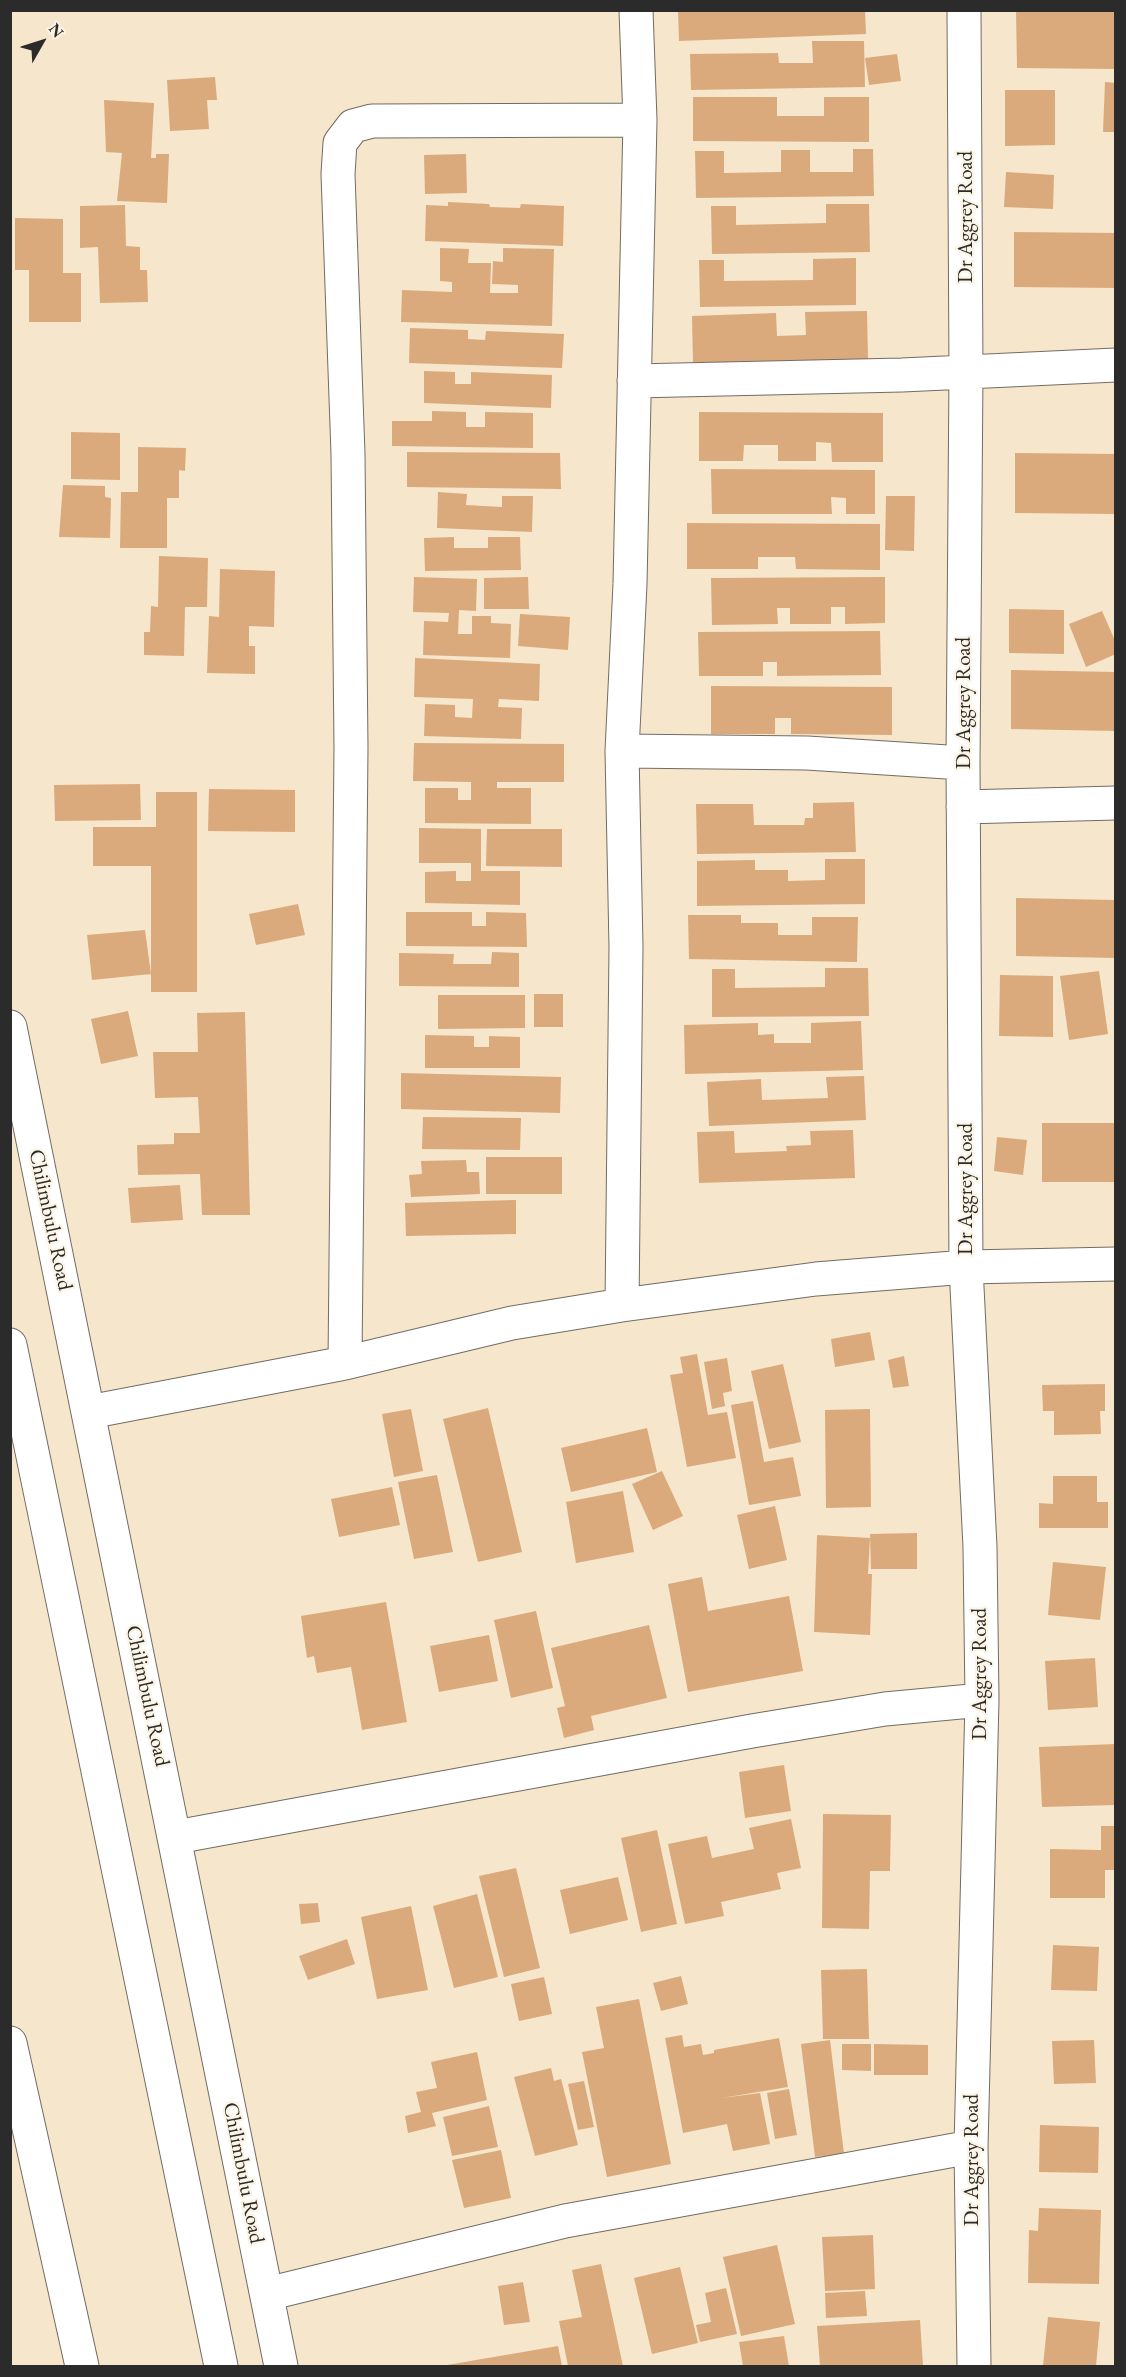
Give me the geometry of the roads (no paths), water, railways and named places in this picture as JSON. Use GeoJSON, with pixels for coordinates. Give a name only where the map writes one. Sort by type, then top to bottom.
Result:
{"type":"FeatureCollection","features":[{"type":"Feature","properties":{"kind":"street"},"geometry":{"type":"LineString","coordinates":[[622,1305],[626,1071],[622,751],[630,584],[639,120],[636,10]]}},
{"type":"Feature","properties":{"kind":"street","name":"Dr Aggrey Road"},"geometry":{"type":"LineString","coordinates":[[964,10],[966,372],[963,807],[966,1267],[980,1547],[982,1700],[971,2147],[974,2367]]}},
{"type":"Feature","properties":{"kind":"street"},"geometry":{"type":"LineString","coordinates":[[345,1363],[351,748],[348,454],[338,174],[340,143],[353,126],[372,121],[639,120]]}},
{"type":"Feature","properties":{"kind":"street"},"geometry":{"type":"LineString","coordinates":[[634,381],[966,372],[1116,365]]}},
{"type":"Feature","properties":{"kind":"street"},"geometry":{"type":"LineString","coordinates":[[622,751],[807,753],[963,763]]}},
{"type":"Feature","properties":{"kind":"street"},"geometry":{"type":"LineString","coordinates":[[963,807],[1116,804]]}},
{"type":"Feature","properties":{"kind":"street","name":"Chilimbulu Road"},"geometry":{"type":"LineString","coordinates":[[10,1027],[176,1837],[281,2367]]}},
{"type":"Feature","properties":{"kind":"street"},"geometry":{"type":"LineString","coordinates":[[89,1412],[345,1363],[512,1323],[622,1305],[816,1279],[966,1267],[1116,1264]]}},
{"type":"Feature","properties":{"kind":"street"},"geometry":{"type":"LineString","coordinates":[[10,1346],[18,1423],[221,2367]]}},
{"type":"Feature","properties":{"kind":"street"},"geometry":{"type":"LineString","coordinates":[[176,1837],[763,1729],[885,1709],[982,1700]]}},
{"type":"Feature","properties":{"kind":"street"},"geometry":{"type":"LineString","coordinates":[[10,2043],[82,2367]]}},
{"type":"Feature","properties":{"kind":"street"},"geometry":{"type":"LineString","coordinates":[[267,2294],[566,2221],[971,2147]]}}]}
